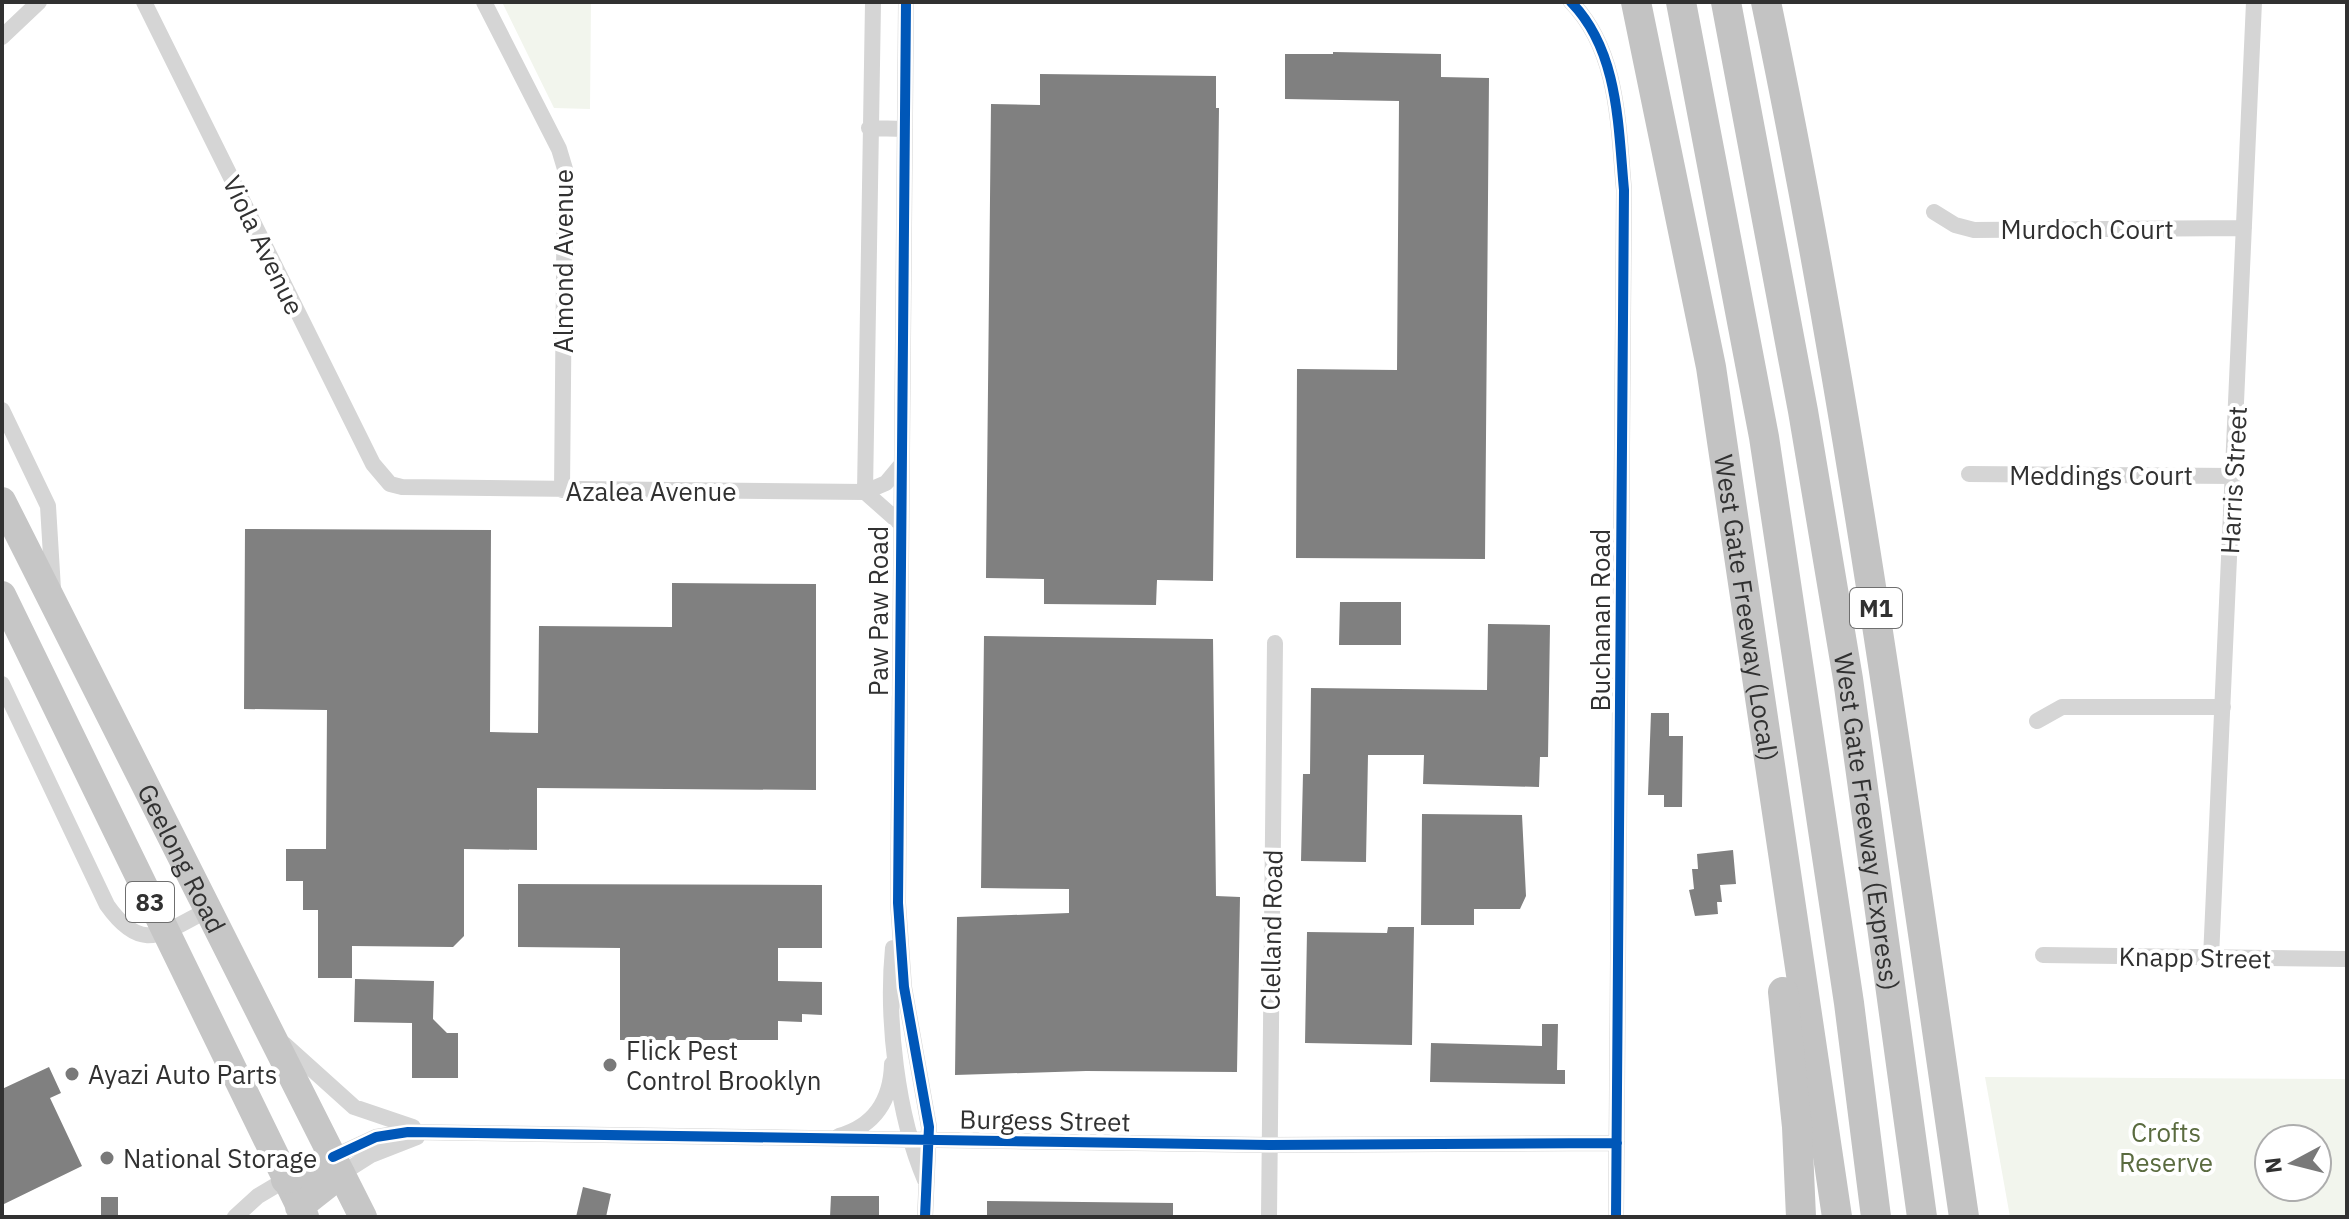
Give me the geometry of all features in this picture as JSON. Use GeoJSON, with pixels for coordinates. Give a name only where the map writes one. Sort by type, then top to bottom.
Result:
{"type":"FeatureCollection","features":[{"type":"Feature","properties":{"kind":"highway","name":"West Gate Freeway (Local)"},"geometry":{"type":"LineString","coordinates":[[1636,2],[1711,367],[1837,1217]]}},
{"type":"Feature","properties":{"kind":"highway","name":"West Gate Freeway (Express)"},"geometry":{"type":"LineString","coordinates":[[1681,2],[1764,437],[1849,1003],[1876,1217]]}},
{"type":"Feature","properties":{"kind":"highway","name":"West Gate Freeway (Express)"},"geometry":{"type":"LineString","coordinates":[[1726,2],[1803,411],[1848,679],[1922,1217]]}},
{"type":"Feature","properties":{"kind":"highway","name":"M1"},"geometry":{"type":"LineString","coordinates":[[1766,2],[1802,173],[1857,487],[1964,1217]]}},
{"type":"Feature","properties":{"kind":"highway"},"geometry":{"type":"LineString","coordinates":[[1730,490],[1797,1127],[1801,1217]]}},
{"type":"Feature","properties":{"kind":"highway","name":"Geelong Road"},"geometry":{"type":"LineString","coordinates":[[2,501],[363,1217]]}},
{"type":"Feature","properties":{"kind":"highway","name":"Geelong Road"},"geometry":{"type":"LineString","coordinates":[[2,595],[285,1180],[297,1214]]}},
{"type":"Feature","properties":{"kind":"highway"},"geometry":{"type":"LineString","coordinates":[[285,1180],[337,1165]]}},
{"type":"Feature","properties":{"kind":"highway"},"geometry":{"type":"LineString","coordinates":[[297,1214],[337,1165]]}},
{"type":"Feature","properties":{"kind":"street"},"geometry":{"type":"LineString","coordinates":[[2,37],[39,2]]}},
{"type":"Feature","properties":{"kind":"street","name":"Viola Avenue"},"geometry":{"type":"LineString","coordinates":[[144,2],[373,464],[390,484]]}},
{"type":"Feature","properties":{"kind":"street","name":"Almond Avenue"},"geometry":{"type":"LineString","coordinates":[[484,2],[559,149],[565,169],[562,490]]}},
{"type":"Feature","properties":{"kind":"street","name":"Paw Paw Road"},"geometry":{"type":"LineString","coordinates":[[906,2],[898,903],[904,987],[924,1084],[930,1140],[925,1217]]}},
{"type":"Feature","properties":{"kind":"street","name":"Buchanan Road"},"geometry":{"type":"LineString","coordinates":[[1571,2],[1592,27],[1604,54],[1611,82],[1624,190],[1616,1217]]}},
{"type":"Feature","properties":{"kind":"street","name":"Harris Street"},"geometry":{"type":"LineString","coordinates":[[2211,958],[2254,2]]}},
{"type":"Feature","properties":{"kind":"street","name":"Paw Paw Road"},"geometry":{"type":"LineString","coordinates":[[873,3],[865,492],[890,481],[901,464]]}},
{"type":"Feature","properties":{"kind":"street"},"geometry":{"type":"LineString","coordinates":[[869,128],[905,129]]}},
{"type":"Feature","properties":{"kind":"street","name":"Murdoch Court"},"geometry":{"type":"LineString","coordinates":[[1934,212],[1955,225],[1974,230],[2244,228]]}},
{"type":"Feature","properties":{"kind":"street"},"geometry":{"type":"LineString","coordinates":[[2,410],[48,506],[54,606]]}},
{"type":"Feature","properties":{"kind":"street","name":"Meddings Court"},"geometry":{"type":"LineString","coordinates":[[1969,474],[2233,476]]}},
{"type":"Feature","properties":{"kind":"street","name":"Azalea Avenue"},"geometry":{"type":"LineString","coordinates":[[390,484],[562,490],[865,492]]}},
{"type":"Feature","properties":{"kind":"street"},"geometry":{"type":"LineString","coordinates":[[865,492],[900,523]]}},
{"type":"Feature","properties":{"kind":"street","name":"Clelland Road"},"geometry":{"type":"LineString","coordinates":[[1269,1217],[1275,643]]}},
{"type":"Feature","properties":{"kind":"street"},"geometry":{"type":"LineString","coordinates":[[2,684],[107,905],[122,926],[133,934],[164,932],[210,909]]}},
{"type":"Feature","properties":{"kind":"street"},"geometry":{"type":"LineString","coordinates":[[2037,721],[2062,707],[2223,707]]}},
{"type":"Feature","properties":{"kind":"street","name":"Paw Paw Road"},"geometry":{"type":"LineString","coordinates":[[898,903],[890,978],[892,1028],[909,1140],[925,1181]]}},
{"type":"Feature","properties":{"kind":"street","name":"Knapp Street"},"geometry":{"type":"LineString","coordinates":[[2043,955],[2347,959]]}},
{"type":"Feature","properties":{"kind":"street"},"geometry":{"type":"LineString","coordinates":[[814,1140],[851,1132],[880,1109],[892,1078],[892,1028]]}},
{"type":"Feature","properties":{"kind":"street"},"geometry":{"type":"LineString","coordinates":[[271,1031],[354,1107],[430,1132]]}},
{"type":"Feature","properties":{"kind":"street","name":"Burgess Street"},"geometry":{"type":"LineString","coordinates":[[337,1165],[383,1135],[430,1132],[1269,1145],[1617,1143]]}},
{"type":"Feature","properties":{"kind":"street"},"geometry":{"type":"LineString","coordinates":[[235,1217],[258,1196],[285,1180]]}},
{"type":"Feature","properties":{"kind":"green space"},"geometry":{"type":"Polygon","coordinates":[[[502,2],[591,2],[590,109],[554,108],[502,2]]]}},
{"type":"Feature","properties":{"kind":"green space","name":"Crofts Reserve"},"geometry":{"type":"Polygon","coordinates":[[[1985,1077],[2347,1079],[2347,1217],[2010,1217],[1985,1077]]]}},
{"type":"Feature","properties":{"kind":"building"},"geometry":{"type":"Polygon","coordinates":[[[1285,54],[1441,54],[1441,77],[1489,78],[1485,559],[1296,558],[1297,369],[1397,370],[1399,101],[1285,99],[1285,54]]]}},
{"type":"Feature","properties":{"kind":"building"},"geometry":{"type":"Polygon","coordinates":[[[1040,74],[1216,76],[1216,108],[1219,108],[1213,581],[1157,580],[1156,605],[1044,604],[1044,579],[986,578],[991,104],[1040,105],[1040,74]]]}},
{"type":"Feature","properties":{"kind":"building"},"geometry":{"type":"Polygon","coordinates":[[[245,529],[491,530],[490,732],[538,733],[539,626],[672,627],[672,583],[816,584],[816,790],[537,788],[537,850],[464,849],[464,936],[453,947],[352,946],[352,978],[318,978],[318,910],[303,910],[303,881],[286,881],[286,849],[326,849],[327,710],[244,709],[245,529]]]}},
{"type":"Feature","properties":{"kind":"building"},"geometry":{"type":"Polygon","coordinates":[[[1340,602],[1401,602],[1401,645],[1339,645],[1340,602]]]}},
{"type":"Feature","properties":{"kind":"building"},"geometry":{"type":"Polygon","coordinates":[[[1488,624],[1550,625],[1548,757],[1540,757],[1539,787],[1423,784],[1424,755],[1368,755],[1366,862],[1301,861],[1303,774],[1310,774],[1311,688],[1487,690],[1488,624]]]}},
{"type":"Feature","properties":{"kind":"building"},"geometry":{"type":"Polygon","coordinates":[[[984,636],[1213,639],[1216,896],[1240,897],[1237,1072],[1086,1071],[955,1075],[957,917],[1069,913],[1069,889],[981,888],[984,636]]]}},
{"type":"Feature","properties":{"kind":"building"},"geometry":{"type":"Polygon","coordinates":[[[1651,713],[1669,713],[1669,736],[1683,736],[1682,807],[1664,807],[1664,795],[1648,795],[1651,713]]]}},
{"type":"Feature","properties":{"kind":"building"},"geometry":{"type":"Polygon","coordinates":[[[1422,814],[1522,815],[1526,896],[1520,909],[1474,909],[1474,925],[1421,925],[1422,814]]]}},
{"type":"Feature","properties":{"kind":"building"},"geometry":{"type":"Polygon","coordinates":[[[1733,850],[1736,884],[1720,885],[1722,902],[1717,902],[1718,914],[1695,916],[1689,890],[1694,889],[1692,869],[1698,869],[1697,854],[1733,850]]]}},
{"type":"Feature","properties":{"kind":"building"},"geometry":{"type":"Polygon","coordinates":[[[518,884],[822,885],[822,948],[778,948],[778,981],[822,982],[822,1015],[802,1014],[802,1022],[778,1021],[778,1040],[620,1040],[620,948],[518,947],[518,884]]]}},
{"type":"Feature","properties":{"kind":"building"},"geometry":{"type":"Polygon","coordinates":[[[1388,927],[1414,927],[1412,1045],[1305,1043],[1307,932],[1387,933],[1388,927]]]}},
{"type":"Feature","properties":{"kind":"building"},"geometry":{"type":"Polygon","coordinates":[[[355,979],[434,981],[433,1019],[447,1033],[458,1033],[458,1078],[412,1078],[412,1023],[354,1022],[355,979]]]}},
{"type":"Feature","properties":{"kind":"building"},"geometry":{"type":"Polygon","coordinates":[[[1542,1024],[1558,1024],[1557,1070],[1565,1070],[1565,1084],[1430,1082],[1431,1043],[1542,1046],[1542,1024]]]}},
{"type":"Feature","properties":{"kind":"building"},"geometry":{"type":"Polygon","coordinates":[[[49,1067],[61,1093],[50,1098],[82,1166],[2,1205],[2,1089],[49,1067]]]}},
{"type":"Feature","properties":{"kind":"building"},"geometry":{"type":"Polygon","coordinates":[[[583,1187],[611,1194],[606,1217],[576,1217],[583,1187]]]}},
{"type":"Feature","properties":{"kind":"building"},"geometry":{"type":"Polygon","coordinates":[[[831,1196],[879,1196],[879,1217],[830,1217],[831,1196]]]}},
{"type":"Feature","properties":{"kind":"building"},"geometry":{"type":"Polygon","coordinates":[[[101,1197],[118,1197],[118,1217],[101,1217],[101,1197]]]}},
{"type":"Feature","properties":{"kind":"building"},"geometry":{"type":"Polygon","coordinates":[[[987,1201],[1173,1203],[1173,1217],[987,1217],[987,1201]]]}},
{"type":"Feature","properties":{"kind":"cycle path"},"geometry":{"type":"LineString","coordinates":[[906,2],[898,903],[904,987],[929,1127],[925,1217]]}},
{"type":"Feature","properties":{"kind":"cycle path"},"geometry":{"type":"LineString","coordinates":[[1571,2],[1599,43],[1607,66],[1617,115],[1624,190],[1616,1217]]}},
{"type":"Feature","properties":{"kind":"cycle path"},"geometry":{"type":"LineString","coordinates":[[333,1157],[376,1137],[408,1132],[1269,1145],[1617,1143]]}},
{"type":"Feature","properties":{"kind":"place","name":"Flick Pest Control Brooklyn"},"geometry":{"type":"Point","coordinates":[610,1065]}},
{"type":"Feature","properties":{"kind":"place","name":"Ayazi Auto Parts"},"geometry":{"type":"Point","coordinates":[72,1074]}},
{"type":"Feature","properties":{"kind":"place","name":"National Storage"},"geometry":{"type":"Point","coordinates":[107,1158]}}]}
